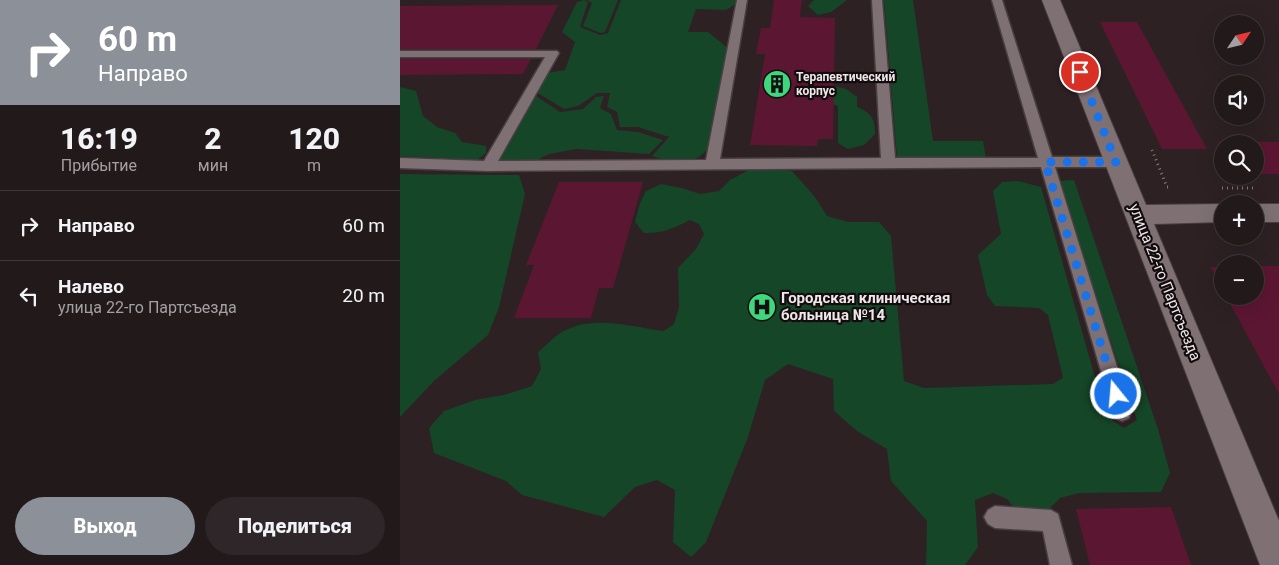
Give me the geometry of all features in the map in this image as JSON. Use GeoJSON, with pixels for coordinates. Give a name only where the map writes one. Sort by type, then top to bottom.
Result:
{"type":"FeatureCollection","features":[{"type":"Feature","properties":{"kind":"street","name":"улица 22-го Партсъезда"},"geometry":{"type":"LineString","coordinates":[[1051,0],[1279,565]]}},
{"type":"Feature","properties":{"kind":"street"},"geometry":{"type":"LineString","coordinates":[[1138,214],[1214,213]]}},
{"type":"Feature","properties":{"kind":"street"},"geometry":{"type":"LineString","coordinates":[[1264,213],[1279,213]]}},
{"type":"Feature","properties":{"kind":"lane"},"geometry":{"type":"LineString","coordinates":[[712,164],[742,0]]}},
{"type":"Feature","properties":{"kind":"lane"},"geometry":{"type":"LineString","coordinates":[[877,0],[888,162]]}},
{"type":"Feature","properties":{"kind":"lane"},"geometry":{"type":"LineString","coordinates":[[997,0],[1122,412]]}},
{"type":"Feature","properties":{"kind":"lane"},"geometry":{"type":"LineString","coordinates":[[400,54],[553,53],[488,166]]}},
{"type":"Feature","properties":{"kind":"lane"},"geometry":{"type":"LineString","coordinates":[[400,163],[488,166],[1116,162]]}},
{"type":"Feature","properties":{"kind":"lane"},"geometry":{"type":"LineString","coordinates":[[995,517],[1051,521],[1061,565]]}},
{"type":"Feature","properties":{"kind":"path"},"geometry":{"type":"LineString","coordinates":[[1152,150],[1167,187],[1176,187]]}},
{"type":"Feature","properties":{"kind":"path"},"geometry":{"type":"LineString","coordinates":[[1214,187],[1260,188]]}},
{"type":"Feature","properties":{"kind":"green space"},"geometry":{"type":"Polygon","coordinates":[[[584,0],[588,2],[580,27],[600,35],[608,33],[621,0],[738,0],[737,3],[726,10],[696,9],[688,32],[708,32],[730,50],[710,145],[700,156],[682,161],[652,156],[669,137],[638,127],[620,127],[617,112],[607,107],[610,93],[597,93],[578,106],[564,109],[536,92],[547,73],[565,70],[575,42],[562,32],[577,2],[584,0]]]}},
{"type":"Feature","properties":{"kind":"green space"},"geometry":{"type":"Polygon","coordinates":[[[587,0],[618,0],[605,32],[601,33],[583,26],[592,3],[587,0]]]}},
{"type":"Feature","properties":{"kind":"green space"},"geometry":{"type":"Polygon","coordinates":[[[814,0],[847,0],[831,12],[818,15],[808,6],[814,0]]]}},
{"type":"Feature","properties":{"kind":"green space"},"geometry":{"type":"Polygon","coordinates":[[[884,0],[913,0],[933,141],[983,141],[986,158],[897,157],[884,0]]]}},
{"type":"Feature","properties":{"kind":"green space"},"geometry":{"type":"Polygon","coordinates":[[[827,84],[846,89],[857,97],[857,107],[866,112],[873,120],[875,134],[864,145],[848,149],[838,143],[838,106],[830,103],[827,84]]]}},
{"type":"Feature","properties":{"kind":"green space"},"geometry":{"type":"Polygon","coordinates":[[[400,87],[416,91],[423,116],[437,127],[455,133],[462,142],[486,146],[486,153],[477,160],[400,156],[400,87]]]}},
{"type":"Feature","properties":{"kind":"green space"},"geometry":{"type":"Polygon","coordinates":[[[536,96],[560,112],[583,109],[596,97],[604,96],[600,108],[611,114],[617,130],[638,132],[663,140],[649,154],[576,149],[549,154],[533,162],[500,160],[536,96]]]}},
{"type":"Feature","properties":{"kind":"green space"},"geometry":{"type":"Polygon","coordinates":[[[772,168],[792,171],[815,197],[827,216],[848,222],[879,222],[891,236],[904,381],[924,388],[1053,384],[1063,378],[1048,315],[1039,308],[995,306],[987,295],[978,255],[1001,234],[993,191],[1002,182],[1018,181],[1041,187],[1106,416],[1124,428],[1137,420],[1058,181],[1074,180],[1158,429],[1170,473],[1161,492],[1079,493],[1060,498],[1048,510],[1016,510],[1007,499],[993,493],[975,500],[978,547],[965,565],[926,565],[927,521],[891,481],[887,449],[857,431],[834,411],[833,379],[788,364],[765,380],[748,437],[706,542],[691,557],[673,542],[675,490],[657,480],[635,487],[604,517],[522,495],[506,481],[434,453],[429,428],[444,411],[475,400],[504,395],[532,386],[541,369],[538,352],[562,332],[590,323],[615,323],[664,331],[674,324],[679,307],[678,268],[696,249],[704,234],[699,224],[690,220],[667,230],[656,233],[644,233],[635,222],[640,203],[646,191],[661,184],[700,194],[719,191],[730,180],[749,170],[772,168]]]}},
{"type":"Feature","properties":{"kind":"green space"},"geometry":{"type":"Polygon","coordinates":[[[400,174],[519,175],[525,194],[499,307],[488,335],[434,381],[400,417],[400,174]]]}},
{"type":"Feature","properties":{"kind":"building","name":"Терапевтический корпус"},"geometry":{"type":"Polygon","coordinates":[[[774,0],[802,0],[800,17],[835,18],[833,139],[818,139],[817,146],[750,145],[765,54],[756,54],[761,28],[770,28],[774,0]]]}},
{"type":"Feature","properties":{"kind":"building"},"geometry":{"type":"Polygon","coordinates":[[[558,5],[536,49],[400,49],[400,6],[558,5]]]}},
{"type":"Feature","properties":{"kind":"building"},"geometry":{"type":"Polygon","coordinates":[[[1100,22],[1137,22],[1207,149],[1162,149],[1100,22]]]}},
{"type":"Feature","properties":{"kind":"building"},"geometry":{"type":"Polygon","coordinates":[[[400,59],[531,59],[523,74],[400,75],[400,59]]]}},
{"type":"Feature","properties":{"kind":"building"},"geometry":{"type":"Polygon","coordinates":[[[1264,142],[1279,142],[1279,174],[1264,174],[1264,142]]]}},
{"type":"Feature","properties":{"kind":"building"},"geometry":{"type":"Polygon","coordinates":[[[559,182],[643,182],[613,288],[599,288],[591,318],[514,318],[534,265],[526,265],[559,182]]]}},
{"type":"Feature","properties":{"kind":"building"},"geometry":{"type":"Polygon","coordinates":[[[1264,266],[1279,266],[1279,394],[1231,305],[1264,305],[1264,266]]]}},
{"type":"Feature","properties":{"kind":"building"},"geometry":{"type":"Polygon","coordinates":[[[1171,507],[1191,565],[1090,565],[1076,509],[1171,507]]]}},
{"type":"Feature","properties":{"kind":"place","name":"Терапевтический корпус"},"geometry":{"type":"Point","coordinates":[777,84]}},
{"type":"Feature","properties":{"kind":"place","name":"Городская клиническая больница №14"},"geometry":{"type":"Point","coordinates":[762,307]}},
{"type":"Feature","properties":{"kind":"route"},"geometry":{"type":"LineString","coordinates":[[1080,72],[1116,162],[1045,162],[1116,394]]}}]}
